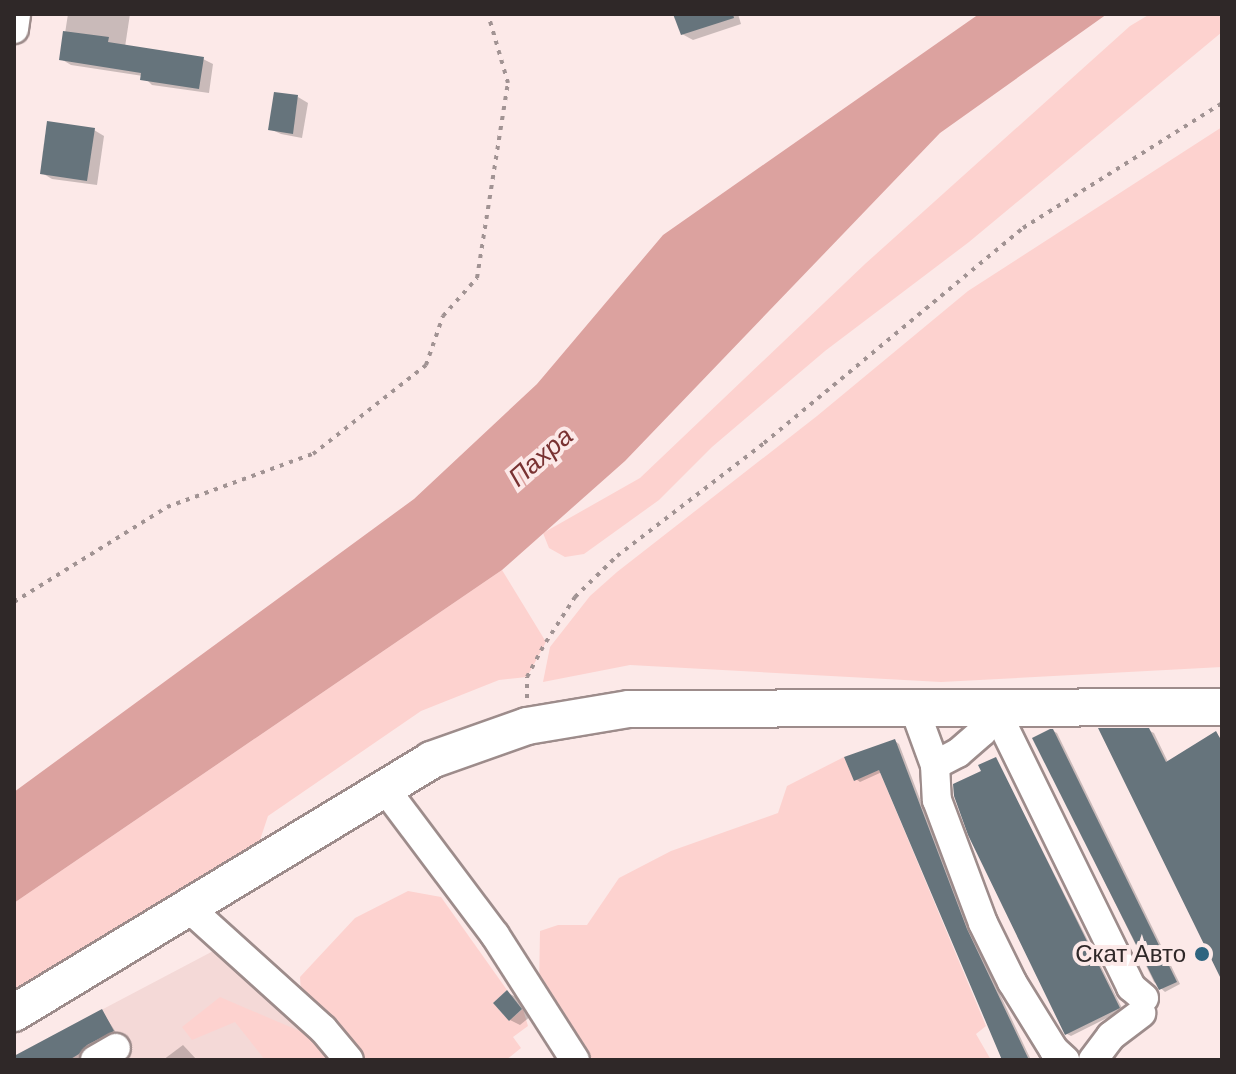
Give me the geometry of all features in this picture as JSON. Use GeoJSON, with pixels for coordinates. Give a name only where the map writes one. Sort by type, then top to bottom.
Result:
{"type":"FeatureCollection","features":[{"type":"Feature","properties":{"kind":"main road"},"geometry":{"type":"LineString","coordinates":[[14,1013],[200,918],[383,786],[442,755],[527,726],[629,709],[913,705],[1222,707]]}},
{"type":"Feature","properties":{"kind":"street"},"geometry":{"type":"LineString","coordinates":[[14,29],[16,14]]}},
{"type":"Feature","properties":{"kind":"street"},"geometry":{"type":"LineString","coordinates":[[913,705],[935,765],[937,800],[983,923],[1012,982],[1054,1050],[1065,1060]]}},
{"type":"Feature","properties":{"kind":"street"},"geometry":{"type":"LineString","coordinates":[[935,765],[958,753],[982,732],[993,705]]}},
{"type":"Feature","properties":{"kind":"street"},"geometry":{"type":"LineString","coordinates":[[993,705],[1142,1006],[1111,1036],[1093,1060]]}},
{"type":"Feature","properties":{"kind":"street"},"geometry":{"type":"LineString","coordinates":[[383,786],[495,935],[575,1060]]}},
{"type":"Feature","properties":{"kind":"street"},"geometry":{"type":"LineString","coordinates":[[200,918],[246,932]]}},
{"type":"Feature","properties":{"kind":"street"},"geometry":{"type":"LineString","coordinates":[[200,918],[323,1029],[349,1060]]}},
{"type":"Feature","properties":{"kind":"path"},"geometry":{"type":"LineString","coordinates":[[14,602],[167,507],[313,454],[426,365],[443,316],[477,278],[508,83],[488,14]]}},
{"type":"Feature","properties":{"kind":"path"},"geometry":{"type":"LineString","coordinates":[[527,726],[527,677],[575,597],[617,556],[764,443],[1023,228],[1222,103]]}},
{"type":"Feature","properties":{"kind":"shaded area"},"geometry":{"type":"Polygon","coordinates":[[[1150,14],[1222,14],[1222,32],[969,242],[825,351],[712,447],[659,500],[584,554],[565,557],[549,548],[543,533],[640,478],[865,264],[1130,26],[1150,14]]]}},
{"type":"Feature","properties":{"kind":"shaded area"},"geometry":{"type":"Polygon","coordinates":[[[1222,127],[1222,667],[941,682],[630,665],[543,682],[550,647],[590,596],[617,572],[817,416],[968,291],[1222,127]]]}},
{"type":"Feature","properties":{"kind":"shaded area"},"geometry":{"type":"Polygon","coordinates":[[[502,570],[546,642],[527,677],[499,680],[421,711],[268,816],[250,870],[14,1013],[14,903],[502,570]]]}},
{"type":"Feature","properties":{"kind":"shaded area"},"geometry":{"type":"Polygon","coordinates":[[[844,757],[854,780],[879,770],[986,1026],[976,1034],[991,1060],[592,1060],[539,986],[540,931],[558,925],[587,925],[619,878],[671,851],[778,813],[787,786],[844,757]]]}},
{"type":"Feature","properties":{"kind":"shaded area"},"geometry":{"type":"Polygon","coordinates":[[[408,891],[441,897],[507,990],[493,1003],[509,1021],[523,1009],[528,1026],[513,1037],[521,1048],[506,1060],[363,1060],[332,1021],[301,993],[300,977],[355,918],[408,891]]]}},
{"type":"Feature","properties":{"kind":"shaded area"},"geometry":{"type":"Polygon","coordinates":[[[217,949],[316,1038],[333,1060],[14,1060],[14,1056],[217,949]]]}},
{"type":"Feature","properties":{"kind":"shaded area"},"geometry":{"type":"Polygon","coordinates":[[[220,997],[316,1038],[333,1060],[265,1060],[235,1022],[192,1040],[182,1027],[220,997]]]}},
{"type":"Feature","properties":{"kind":"water","name":"Пахра"},"geometry":{"type":"Polygon","coordinates":[[[979,14],[1107,14],[940,133],[625,461],[502,570],[14,903],[14,792],[414,499],[537,384],[663,235],[979,14]]]}},
{"type":"Feature","properties":{"kind":"building"},"geometry":{"type":"Polygon","coordinates":[[[673,14],[733,14],[734,18],[681,35],[673,14]]]}},
{"type":"Feature","properties":{"kind":"building"},"geometry":{"type":"Polygon","coordinates":[[[63,31],[109,37],[108,42],[204,57],[199,89],[140,80],[141,73],[59,60],[63,31]]]}},
{"type":"Feature","properties":{"kind":"building"},"geometry":{"type":"Polygon","coordinates":[[[274,92],[298,95],[293,134],[268,130],[274,92]]]}},
{"type":"Feature","properties":{"kind":"building"},"geometry":{"type":"Polygon","coordinates":[[[47,121],[95,128],[87,181],[40,174],[47,121]]]}},
{"type":"Feature","properties":{"kind":"building"},"geometry":{"type":"Polygon","coordinates":[[[1098,728],[1149,728],[1166,762],[1216,731],[1222,742],[1222,981],[1098,728]]]}},
{"type":"Feature","properties":{"kind":"building"},"geometry":{"type":"Polygon","coordinates":[[[1053,729],[1177,982],[1159,990],[1032,738],[1053,729]]]}},
{"type":"Feature","properties":{"kind":"building"},"geometry":{"type":"Polygon","coordinates":[[[895,739],[967,929],[1029,1060],[1002,1060],[879,770],[854,781],[844,757],[895,739]]]}},
{"type":"Feature","properties":{"kind":"building"},"geometry":{"type":"Polygon","coordinates":[[[996,757],[1120,1008],[1065,1035],[968,835],[954,796],[953,784],[981,771],[978,765],[996,757]]]}},
{"type":"Feature","properties":{"kind":"building"},"geometry":{"type":"Polygon","coordinates":[[[507,990],[522,1009],[509,1021],[493,1003],[507,990]]]}},
{"type":"Feature","properties":{"kind":"building"},"geometry":{"type":"Polygon","coordinates":[[[102,1009],[114,1031],[87,1045],[69,1060],[14,1060],[14,1056],[102,1009]]]}},
{"type":"Feature","properties":{"kind":"place","name":"Скат Авто"},"geometry":{"type":"Point","coordinates":[1202,954]}}]}
